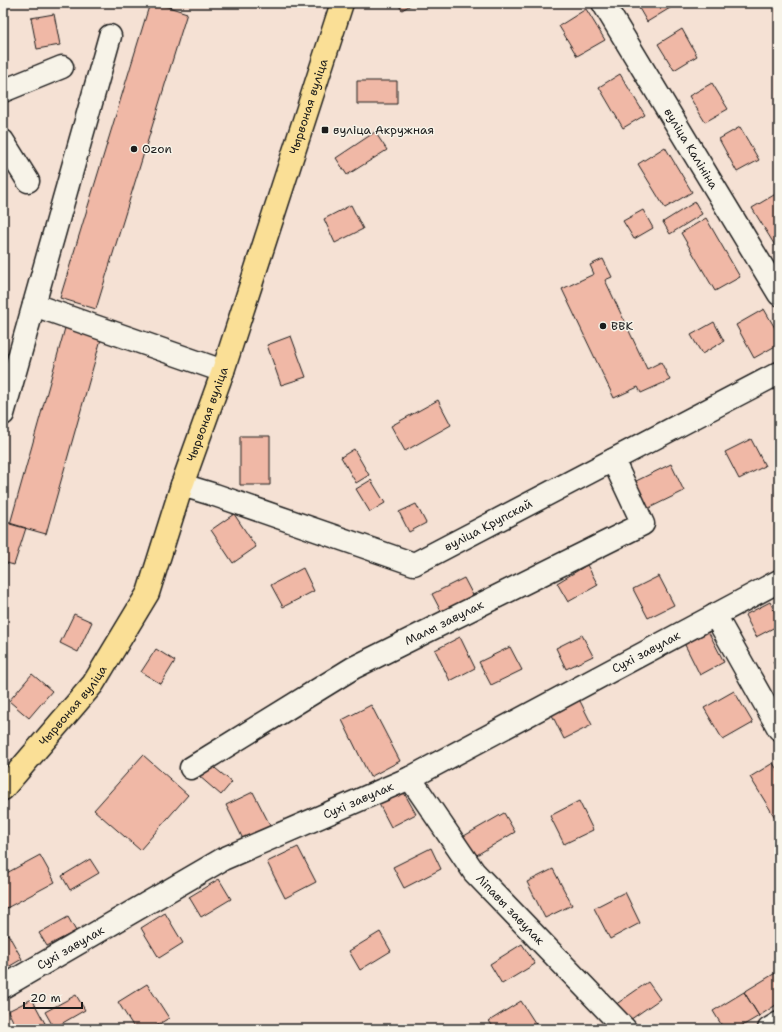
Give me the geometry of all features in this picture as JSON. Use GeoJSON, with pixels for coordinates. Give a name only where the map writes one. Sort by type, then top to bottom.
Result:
{"type":"FeatureCollection","features":[{"type":"Feature","properties":{"kind":"main road","name":"Чырвоная вуліца"},"geometry":{"type":"LineString","coordinates":[[3,789],[93,684],[148,593],[182,485],[223,371],[342,3]]}},
{"type":"Feature","properties":{"kind":"street","name":"вуліца Калініна"},"geometry":{"type":"LineString","coordinates":[[603,3],[779,294]]}},
{"type":"Feature","properties":{"kind":"street"},"geometry":{"type":"LineString","coordinates":[[3,414],[110,36]]}},
{"type":"Feature","properties":{"kind":"street"},"geometry":{"type":"LineString","coordinates":[[3,91],[62,67]]}},
{"type":"Feature","properties":{"kind":"street"},"geometry":{"type":"LineString","coordinates":[[6,153],[28,181]]}},
{"type":"Feature","properties":{"kind":"street"},"geometry":{"type":"LineString","coordinates":[[34,305],[223,371]]}},
{"type":"Feature","properties":{"kind":"street","name":"вуліца Крупскай"},"geometry":{"type":"LineString","coordinates":[[182,485],[414,564],[779,373]]}},
{"type":"Feature","properties":{"kind":"street","name":"Малы завулак"},"geometry":{"type":"LineString","coordinates":[[192,768],[353,668],[643,524],[613,460]]}},
{"type":"Feature","properties":{"kind":"street","name":"Сухі завулак"},"geometry":{"type":"LineString","coordinates":[[3,987],[223,859],[410,778],[779,581]]}},
{"type":"Feature","properties":{"kind":"street"},"geometry":{"type":"LineString","coordinates":[[715,615],[779,729]]}},
{"type":"Feature","properties":{"kind":"street","name":"Ліпавы завулак"},"geometry":{"type":"LineString","coordinates":[[410,778],[474,872],[625,1029]]}},
{"type":"Feature","properties":{"kind":"street"},"geometry":{"type":"LineString","coordinates":[[769,1029],[779,1023]]}},
{"type":"Feature","properties":{"kind":"building"},"geometry":{"type":"Polygon","coordinates":[[[150,3],[156,3],[187,13],[96,309],[60,298],[150,3]]]}},
{"type":"Feature","properties":{"kind":"building"},"geometry":{"type":"Polygon","coordinates":[[[397,3],[414,3],[402,10],[397,3]]]}},
{"type":"Feature","properties":{"kind":"building"},"geometry":{"type":"Polygon","coordinates":[[[636,3],[674,3],[675,5],[647,22],[636,3]]]}},
{"type":"Feature","properties":{"kind":"building"},"geometry":{"type":"Polygon","coordinates":[[[586,9],[605,40],[577,56],[559,26],[586,9]]]}},
{"type":"Feature","properties":{"kind":"building"},"geometry":{"type":"Polygon","coordinates":[[[54,14],[60,45],[37,49],[31,18],[54,14]]]}},
{"type":"Feature","properties":{"kind":"building"},"geometry":{"type":"Polygon","coordinates":[[[682,29],[697,56],[674,70],[658,44],[682,29]]]}},
{"type":"Feature","properties":{"kind":"building"},"geometry":{"type":"Polygon","coordinates":[[[620,74],[645,115],[623,128],[599,87],[620,74]]]}},
{"type":"Feature","properties":{"kind":"building"},"geometry":{"type":"Polygon","coordinates":[[[357,81],[397,81],[397,104],[357,104],[357,81]]]}},
{"type":"Feature","properties":{"kind":"building"},"geometry":{"type":"Polygon","coordinates":[[[712,83],[728,109],[705,122],[689,96],[712,83]]]}},
{"type":"Feature","properties":{"kind":"building"},"geometry":{"type":"Polygon","coordinates":[[[740,127],[759,160],[737,172],[719,139],[740,127]]]}},
{"type":"Feature","properties":{"kind":"building"},"geometry":{"type":"Polygon","coordinates":[[[375,132],[387,150],[347,175],[336,158],[375,132]]]}},
{"type":"Feature","properties":{"kind":"building"},"geometry":{"type":"Polygon","coordinates":[[[665,147],[692,192],[665,208],[638,164],[665,147]]]}},
{"type":"Feature","properties":{"kind":"building"},"geometry":{"type":"Polygon","coordinates":[[[779,192],[779,252],[752,208],[779,192]]]}},
{"type":"Feature","properties":{"kind":"building"},"geometry":{"type":"Polygon","coordinates":[[[695,202],[702,214],[670,234],[663,222],[695,202]]]}},
{"type":"Feature","properties":{"kind":"building"},"geometry":{"type":"Polygon","coordinates":[[[351,205],[363,229],[335,243],[324,219],[351,205]]]}},
{"type":"Feature","properties":{"kind":"building"},"geometry":{"type":"Polygon","coordinates":[[[643,210],[653,228],[634,239],[623,221],[643,210]]]}},
{"type":"Feature","properties":{"kind":"building"},"geometry":{"type":"Polygon","coordinates":[[[706,218],[740,277],[715,291],[681,233],[706,218]]]}},
{"type":"Feature","properties":{"kind":"building","name":"ВВК"},"geometry":{"type":"Polygon","coordinates":[[[603,259],[612,277],[605,280],[647,369],[661,362],[670,380],[641,393],[638,387],[614,398],[562,289],[594,274],[590,265],[603,259]]]}},
{"type":"Feature","properties":{"kind":"building"},"geometry":{"type":"Polygon","coordinates":[[[764,309],[779,335],[779,344],[754,358],[736,325],[764,309]]]}},
{"type":"Feature","properties":{"kind":"building"},"geometry":{"type":"Polygon","coordinates":[[[67,321],[103,332],[46,534],[10,524],[67,321]]]}},
{"type":"Feature","properties":{"kind":"building"},"geometry":{"type":"Polygon","coordinates":[[[714,322],[724,341],[702,354],[691,335],[714,322]]]}},
{"type":"Feature","properties":{"kind":"building"},"geometry":{"type":"Polygon","coordinates":[[[291,336],[306,377],[281,385],[267,345],[291,336]]]}},
{"type":"Feature","properties":{"kind":"building"},"geometry":{"type":"Polygon","coordinates":[[[438,400],[451,425],[405,451],[391,426],[438,400]]]}},
{"type":"Feature","properties":{"kind":"building"},"geometry":{"type":"Polygon","coordinates":[[[240,436],[270,436],[270,485],[240,485],[240,436]]]}},
{"type":"Feature","properties":{"kind":"building"},"geometry":{"type":"Polygon","coordinates":[[[751,439],[765,466],[739,479],[725,452],[751,439]]]}},
{"type":"Feature","properties":{"kind":"building"},"geometry":{"type":"Polygon","coordinates":[[[354,449],[369,475],[356,483],[341,457],[354,449]]]}},
{"type":"Feature","properties":{"kind":"building"},"geometry":{"type":"Polygon","coordinates":[[[671,464],[684,491],[647,509],[634,482],[671,464]]]}},
{"type":"Feature","properties":{"kind":"building"},"geometry":{"type":"Polygon","coordinates":[[[371,480],[385,503],[370,512],[356,489],[371,480]]]}},
{"type":"Feature","properties":{"kind":"building"},"geometry":{"type":"Polygon","coordinates":[[[416,504],[426,523],[409,532],[399,512],[416,504]]]}},
{"type":"Feature","properties":{"kind":"building"},"geometry":{"type":"Polygon","coordinates":[[[234,514],[256,547],[233,563],[211,530],[234,514]]]}},
{"type":"Feature","properties":{"kind":"building"},"geometry":{"type":"Polygon","coordinates":[[[3,521],[26,528],[14,565],[3,562],[3,521]]]}},
{"type":"Feature","properties":{"kind":"building"},"geometry":{"type":"Polygon","coordinates":[[[587,565],[598,585],[568,602],[557,583],[587,565]]]}},
{"type":"Feature","properties":{"kind":"building"},"geometry":{"type":"Polygon","coordinates":[[[303,568],[314,591],[283,607],[271,585],[303,568]]]}},
{"type":"Feature","properties":{"kind":"building"},"geometry":{"type":"Polygon","coordinates":[[[659,576],[674,605],[648,618],[633,589],[659,576]]]}},
{"type":"Feature","properties":{"kind":"building"},"geometry":{"type":"Polygon","coordinates":[[[464,578],[476,601],[444,617],[432,594],[464,578]]]}},
{"type":"Feature","properties":{"kind":"building"},"geometry":{"type":"Polygon","coordinates":[[[770,602],[779,620],[779,625],[756,637],[745,615],[770,602]]]}},
{"type":"Feature","properties":{"kind":"building"},"geometry":{"type":"Polygon","coordinates":[[[74,614],[92,622],[78,652],[60,643],[74,614]]]}},
{"type":"Feature","properties":{"kind":"building"},"geometry":{"type":"Polygon","coordinates":[[[708,631],[724,662],[700,675],[684,643],[708,631]]]}},
{"type":"Feature","properties":{"kind":"building"},"geometry":{"type":"Polygon","coordinates":[[[582,635],[593,656],[566,669],[556,648],[582,635]]]}},
{"type":"Feature","properties":{"kind":"building"},"geometry":{"type":"Polygon","coordinates":[[[460,637],[475,668],[450,681],[435,650],[460,637]]]}},
{"type":"Feature","properties":{"kind":"building"},"geometry":{"type":"Polygon","coordinates":[[[510,647],[522,670],[491,685],[479,662],[510,647]]]}},
{"type":"Feature","properties":{"kind":"building"},"geometry":{"type":"Polygon","coordinates":[[[156,649],[175,661],[161,684],[141,672],[156,649]]]}},
{"type":"Feature","properties":{"kind":"building"},"geometry":{"type":"Polygon","coordinates":[[[779,658],[779,673],[773,662],[779,658]]]}},
{"type":"Feature","properties":{"kind":"building"},"geometry":{"type":"Polygon","coordinates":[[[32,674],[52,691],[29,718],[9,701],[32,674]]]}},
{"type":"Feature","properties":{"kind":"building"},"geometry":{"type":"Polygon","coordinates":[[[734,691],[753,723],[723,740],[704,708],[734,691]]]}},
{"type":"Feature","properties":{"kind":"building"},"geometry":{"type":"Polygon","coordinates":[[[579,699],[592,725],[564,739],[551,713],[579,699]]]}},
{"type":"Feature","properties":{"kind":"building"},"geometry":{"type":"Polygon","coordinates":[[[371,705],[400,761],[370,777],[342,720],[371,705]]]}},
{"type":"Feature","properties":{"kind":"building"},"geometry":{"type":"Polygon","coordinates":[[[143,755],[188,795],[140,850],[94,810],[143,755]]]}},
{"type":"Feature","properties":{"kind":"building"},"geometry":{"type":"Polygon","coordinates":[[[773,763],[779,773],[779,824],[750,777],[773,763]]]}},
{"type":"Feature","properties":{"kind":"building"},"geometry":{"type":"Polygon","coordinates":[[[210,764],[232,782],[221,795],[199,776],[210,764]]]}},
{"type":"Feature","properties":{"kind":"building"},"geometry":{"type":"Polygon","coordinates":[[[403,791],[416,814],[391,827],[379,804],[403,791]]]}},
{"type":"Feature","properties":{"kind":"building"},"geometry":{"type":"Polygon","coordinates":[[[253,792],[271,827],[244,841],[226,805],[253,792]]]}},
{"type":"Feature","properties":{"kind":"building"},"geometry":{"type":"Polygon","coordinates":[[[579,801],[593,830],[564,844],[550,816],[579,801]]]}},
{"type":"Feature","properties":{"kind":"building"},"geometry":{"type":"Polygon","coordinates":[[[504,813],[515,832],[475,856],[464,836],[504,813]]]}},
{"type":"Feature","properties":{"kind":"building"},"geometry":{"type":"Polygon","coordinates":[[[298,847],[316,882],[285,898],[267,862],[298,847]]]}},
{"type":"Feature","properties":{"kind":"building"},"geometry":{"type":"Polygon","coordinates":[[[431,848],[441,869],[404,888],[393,867],[431,848]]]}},
{"type":"Feature","properties":{"kind":"building"},"geometry":{"type":"Polygon","coordinates":[[[40,855],[55,882],[3,910],[3,875],[40,855]]]}},
{"type":"Feature","properties":{"kind":"building"},"geometry":{"type":"Polygon","coordinates":[[[90,859],[99,873],[70,890],[62,876],[90,859]]]}},
{"type":"Feature","properties":{"kind":"building"},"geometry":{"type":"Polygon","coordinates":[[[553,869],[572,905],[545,918],[527,882],[553,869]]]}},
{"type":"Feature","properties":{"kind":"building"},"geometry":{"type":"Polygon","coordinates":[[[219,879],[231,899],[201,917],[189,897],[219,879]]]}},
{"type":"Feature","properties":{"kind":"building"},"geometry":{"type":"Polygon","coordinates":[[[625,892],[640,923],[610,939],[594,908],[625,892]]]}},
{"type":"Feature","properties":{"kind":"building"},"geometry":{"type":"Polygon","coordinates":[[[165,913],[183,943],[159,958],[141,928],[165,913]]]}},
{"type":"Feature","properties":{"kind":"building"},"geometry":{"type":"Polygon","coordinates":[[[68,917],[76,931],[47,946],[39,933],[68,917]]]}},
{"type":"Feature","properties":{"kind":"building"},"geometry":{"type":"Polygon","coordinates":[[[380,932],[391,951],[360,970],[349,951],[380,932]]]}},
{"type":"Feature","properties":{"kind":"building"},"geometry":{"type":"Polygon","coordinates":[[[8,934],[22,959],[3,970],[3,936],[8,934]]]}},
{"type":"Feature","properties":{"kind":"building"},"geometry":{"type":"Polygon","coordinates":[[[522,944],[535,964],[502,984],[490,964],[522,944]]]}},
{"type":"Feature","properties":{"kind":"building"},"geometry":{"type":"Polygon","coordinates":[[[777,972],[779,976],[779,1003],[759,1016],[744,992],[777,972]]]}},
{"type":"Feature","properties":{"kind":"building"},"geometry":{"type":"Polygon","coordinates":[[[648,982],[660,999],[627,1022],[615,1005],[648,982]]]}},
{"type":"Feature","properties":{"kind":"building"},"geometry":{"type":"Polygon","coordinates":[[[147,984],[169,1018],[151,1029],[135,1029],[118,1002],[147,984]]]}},
{"type":"Feature","properties":{"kind":"building"},"geometry":{"type":"Polygon","coordinates":[[[744,992],[759,1016],[737,1029],[724,1029],[713,1011],[744,992]]]}},
{"type":"Feature","properties":{"kind":"building"},"geometry":{"type":"Polygon","coordinates":[[[76,995],[85,1010],[54,1028],[45,1012],[76,995]]]}},
{"type":"Feature","properties":{"kind":"building"},"geometry":{"type":"Polygon","coordinates":[[[32,999],[48,1029],[17,1029],[8,1011],[32,999]]]}},
{"type":"Feature","properties":{"kind":"building"},"geometry":{"type":"Polygon","coordinates":[[[521,1001],[539,1029],[495,1029],[489,1021],[521,1001]]]}},
{"type":"Feature","properties":{"kind":"place","name":"вуліца Акружная"},"geometry":{"type":"Point","coordinates":[325,130]}},
{"type":"Feature","properties":{"kind":"place","name":"Ozon"},"geometry":{"type":"Point","coordinates":[134,149]}},
{"type":"Feature","properties":{"kind":"place","name":"ВВК"},"geometry":{"type":"Point","coordinates":[603,326]}}]}
